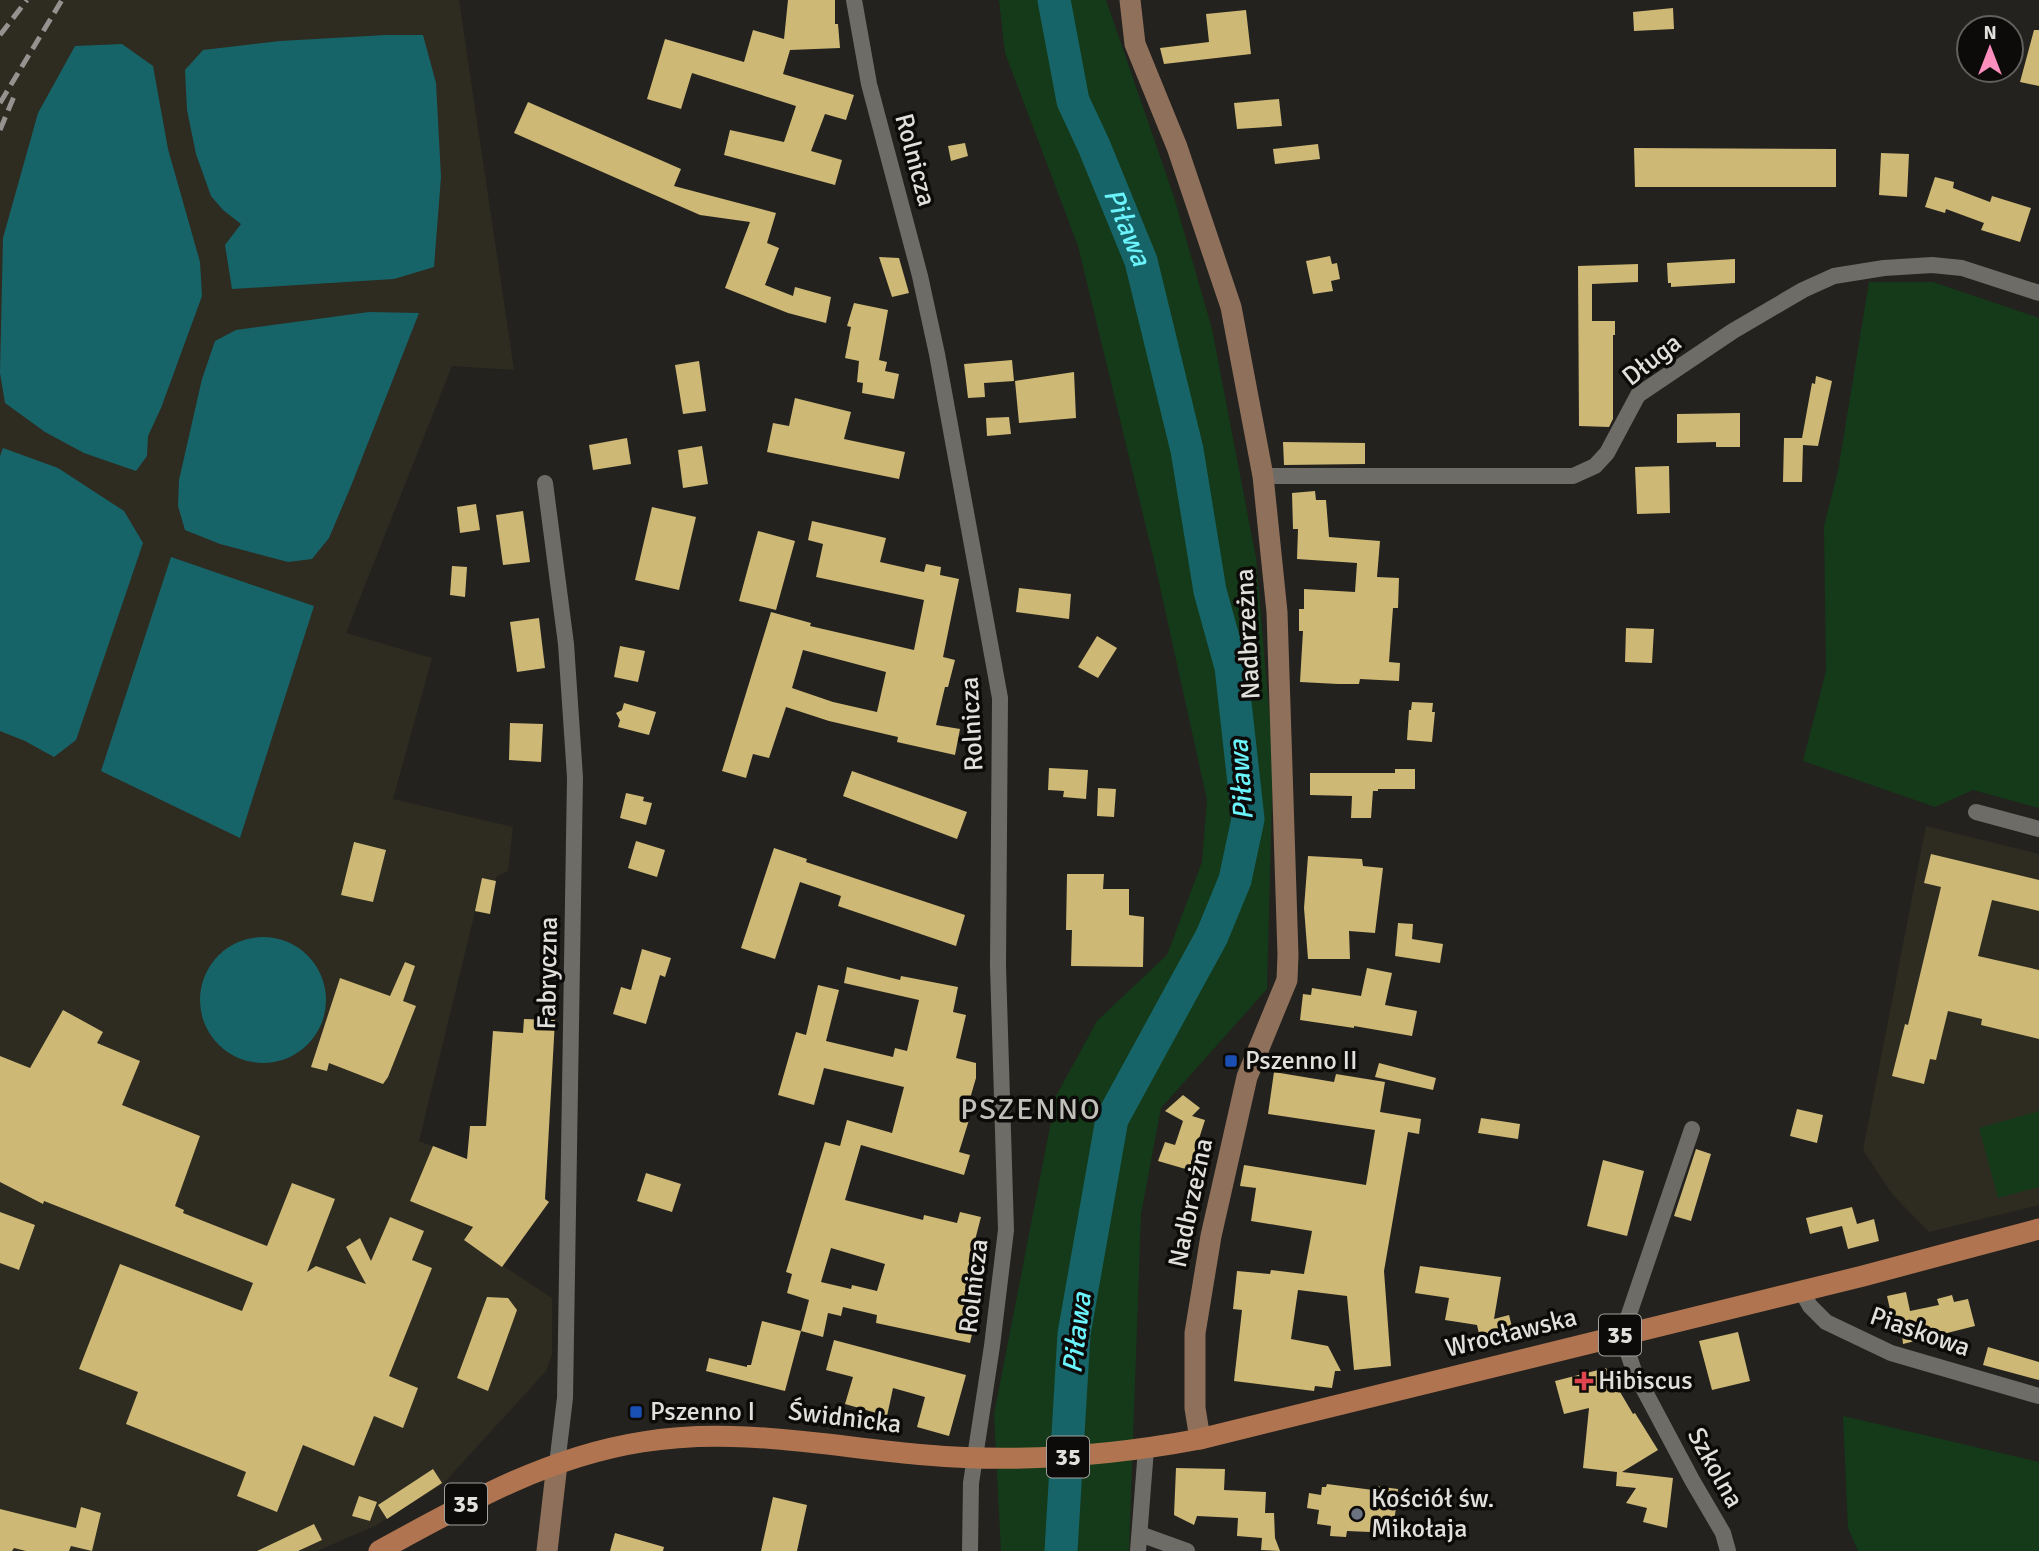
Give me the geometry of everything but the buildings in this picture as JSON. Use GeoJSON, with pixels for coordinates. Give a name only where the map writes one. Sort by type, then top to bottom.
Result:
{"type":"FeatureCollection","features":[{"type":"Feature","properties":{"kind":"main road","name":"Wrocławska"},"geometry":{"type":"LineString","coordinates":[[1200,1439],[1863,1276],[2039,1229]]}},
{"type":"Feature","properties":{"kind":"main road","name":"Świdnicka"},"geometry":{"type":"LineString","coordinates":[[379,1551],[510,1482],[557,1464],[643,1441],[724,1436],[765,1437],[926,1455],[1002,1458],[1059,1457],[1140,1450],[1200,1439]]}},
{"type":"Feature","properties":{"kind":"street","name":"Rolnicza"},"geometry":{"type":"LineString","coordinates":[[855,0],[869,84],[920,276],[937,354],[1000,698],[998,966],[1006,1230],[971,1483],[970,1551]]}},
{"type":"Feature","properties":{"kind":"street","name":"Nadbrzeżna"},"geometry":{"type":"LineString","coordinates":[[1130,0],[1135,44],[1177,147],[1231,307],[1263,475],[1278,612],[1287,980],[1251,1063],[1211,1236],[1195,1333],[1195,1408],[1200,1439]]}},
{"type":"Feature","properties":{"kind":"street","name":"Długa"},"geometry":{"type":"LineString","coordinates":[[1263,475],[1573,476],[1595,466],[1607,453],[1637,395],[1733,331],[1834,276],[1884,268],[1932,265],[1962,268],[2039,293]]}},
{"type":"Feature","properties":{"kind":"street","name":"Fabryczna"},"geometry":{"type":"LineString","coordinates":[[545,483],[566,644],[575,777],[565,1398],[557,1464]]}},
{"type":"Feature","properties":{"kind":"street"},"geometry":{"type":"LineString","coordinates":[[1976,812],[2039,829]]}},
{"type":"Feature","properties":{"kind":"street"},"geometry":{"type":"LineString","coordinates":[[1622,1335],[1692,1129]]}},
{"type":"Feature","properties":{"kind":"street","name":"Piaskowa"},"geometry":{"type":"LineString","coordinates":[[1801,1290],[1810,1306],[1826,1322],[1891,1353],[2039,1396]]}},
{"type":"Feature","properties":{"kind":"street","name":"Szkolna"},"geometry":{"type":"LineString","coordinates":[[1622,1335],[1634,1371],[1723,1533],[1728,1551]]}},
{"type":"Feature","properties":{"kind":"street"},"geometry":{"type":"LineString","coordinates":[[1138,1551],[1140,1450]]}},
{"type":"Feature","properties":{"kind":"street"},"geometry":{"type":"LineString","coordinates":[[547,1551],[557,1464]]}},
{"type":"Feature","properties":{"kind":"street"},"geometry":{"type":"LineString","coordinates":[[1140,1534],[1187,1551]]}},
{"type":"Feature","properties":{"kind":"shaded area"},"geometry":{"type":"Polygon","coordinates":[[[0,0],[459,0],[514,370],[452,366],[346,633],[432,658],[393,799],[513,827],[508,871],[496,877],[490,914],[475,912],[419,1141],[467,1159],[479,1217],[464,1240],[552,1298],[552,1355],[546,1371],[443,1484],[375,1526],[317,1551],[0,1551],[0,0]]]}},
{"type":"Feature","properties":{"kind":"shaded area"},"geometry":{"type":"Polygon","coordinates":[[[1926,826],[2039,854],[2039,1205],[1929,1232],[1892,1194],[1863,1150],[1926,826]]]}},
{"type":"Feature","properties":{"kind":"green space"},"geometry":{"type":"Polygon","coordinates":[[[999,0],[1106,0],[1174,197],[1212,329],[1256,558],[1273,757],[1267,989],[1161,1108],[1141,1214],[1129,1551],[1001,1551],[994,1414],[1056,1096],[1097,1021],[1167,955],[1202,862],[1207,800],[1154,560],[1078,246],[1005,53],[999,0]]]}},
{"type":"Feature","properties":{"kind":"green space"},"geometry":{"type":"Polygon","coordinates":[[[1869,282],[1933,282],[2039,318],[2039,808],[1973,790],[1935,807],[1803,761],[1826,671],[1824,526],[1838,471],[1869,282]]]}},
{"type":"Feature","properties":{"kind":"green space"},"geometry":{"type":"Polygon","coordinates":[[[2039,1111],[2039,1187],[1998,1198],[1979,1128],[2039,1111]]]}},
{"type":"Feature","properties":{"kind":"green space"},"geometry":{"type":"Polygon","coordinates":[[[1843,1416],[2039,1462],[2039,1551],[1858,1551],[1848,1528],[1843,1416]]]}},
{"type":"Feature","properties":{"kind":"water"},"geometry":{"type":"Polygon","coordinates":[[[423,35],[436,83],[441,177],[434,267],[394,279],[232,289],[225,245],[241,224],[211,196],[196,154],[187,110],[185,70],[203,50],[280,41],[423,35]]]}},
{"type":"Feature","properties":{"kind":"water"},"geometry":{"type":"Polygon","coordinates":[[[122,44],[153,66],[168,149],[200,262],[202,296],[148,436],[147,456],[136,471],[84,453],[45,432],[5,403],[0,373],[3,238],[38,113],[75,46],[122,44]]]}},
{"type":"Feature","properties":{"kind":"water"},"geometry":{"type":"Polygon","coordinates":[[[369,312],[419,313],[329,538],[312,559],[288,562],[220,544],[185,530],[178,506],[179,480],[202,379],[215,341],[236,330],[369,312]]]}},
{"type":"Feature","properties":{"kind":"water"},"geometry":{"type":"Polygon","coordinates":[[[3,448],[58,468],[124,511],[143,543],[76,740],[54,757],[0,731],[0,456],[3,448]]]}},
{"type":"Feature","properties":{"kind":"water"},"geometry":{"type":"Polygon","coordinates":[[[171,557],[314,606],[240,838],[101,771],[171,557]]]}},
{"type":"Feature","properties":{"kind":"water"},"geometry":{"type":"Polygon","coordinates":[[[263,937],[287,941],[308,955],[322,976],[326,1000],[322,1024],[308,1045],[287,1059],[263,1063],[239,1059],[218,1045],[204,1024],[200,1000],[204,976],[218,955],[239,941],[263,937]]]}},
{"type":"Feature","properties":{"kind":"waterway","name":"Piława"},"geometry":{"type":"LineString","coordinates":[[1054,0],[1073,101],[1141,261],[1187,450],[1210,591],[1231,667],[1248,819],[1235,880],[1212,936],[1112,1119],[1074,1334],[1061,1551]]}},
{"type":"Feature","properties":{"kind":"railway"},"geometry":{"type":"LineString","coordinates":[[0,35],[27,0]]}},
{"type":"Feature","properties":{"kind":"railway"},"geometry":{"type":"LineString","coordinates":[[0,103],[62,0]]}},
{"type":"Feature","properties":{"kind":"railway"},"geometry":{"type":"LineString","coordinates":[[0,130],[15,94]]}},
{"type":"Feature","properties":{"kind":"place","name":"Pszenno II"},"geometry":{"type":"Point","coordinates":[1231,1061]}},
{"type":"Feature","properties":{"kind":"place","name":"Hibiscus"},"geometry":{"type":"Point","coordinates":[1584,1381]}},
{"type":"Feature","properties":{"kind":"place","name":"Pszenno I"},"geometry":{"type":"Point","coordinates":[636,1412]}},
{"type":"Feature","properties":{"kind":"place","name":"Kościół św. Mikołaja"},"geometry":{"type":"Point","coordinates":[1357,1514]}},
{"type":"Feature","properties":{"kind":"district","name":"PSZENNO"},"geometry":{"type":"Point","coordinates":[1031,1109]}}]}
